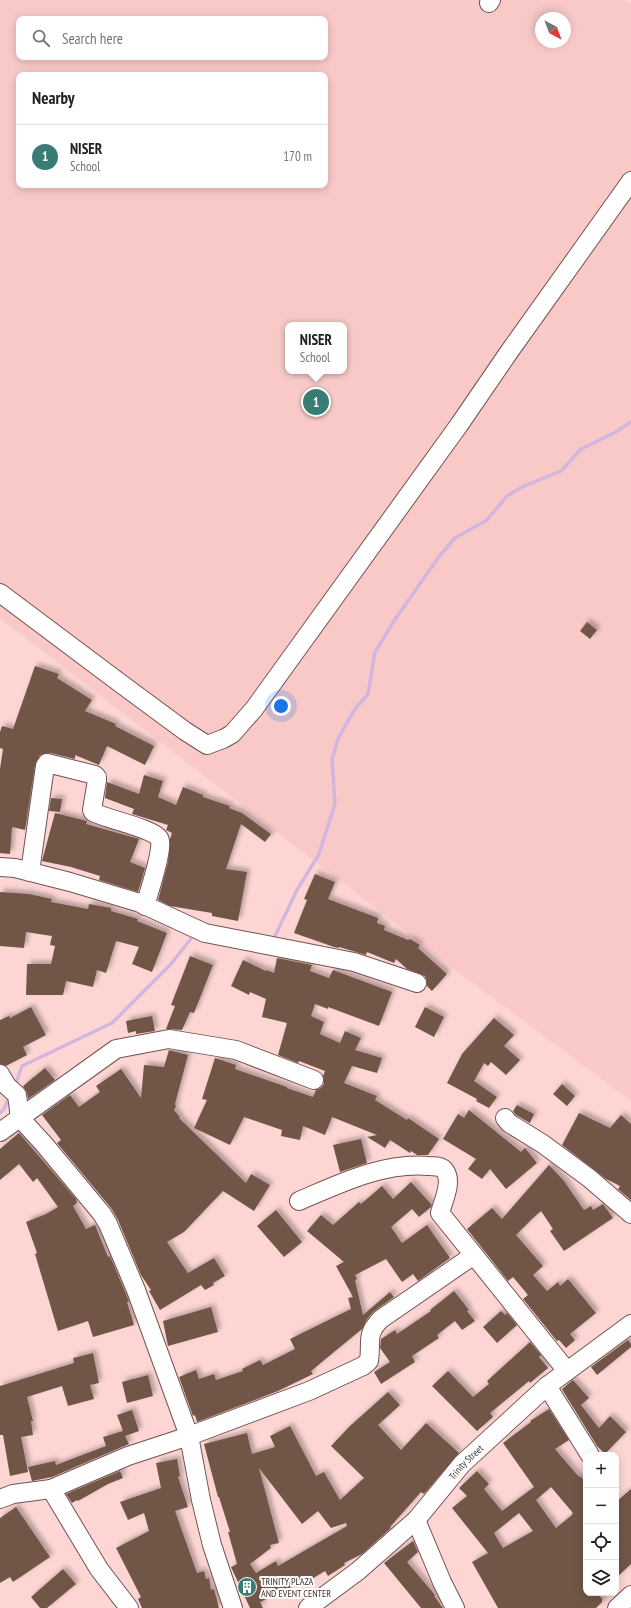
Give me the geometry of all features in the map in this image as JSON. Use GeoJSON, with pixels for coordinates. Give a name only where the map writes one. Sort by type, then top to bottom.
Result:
{"type":"FeatureCollection","features":[{"type":"Feature","properties":{"kind":"street"},"geometry":{"type":"LineString","coordinates":[[0,593],[126,688],[185,731],[207,745],[224,739],[232,734],[254,709],[343,587],[631,181]]}},
{"type":"Feature","properties":{"kind":"street"},"geometry":{"type":"LineString","coordinates":[[30,872],[45,766],[47,763],[95,775],[98,780],[92,810],[93,812],[144,830],[160,840],[160,848],[145,906]]}},
{"type":"Feature","properties":{"kind":"street"},"geometry":{"type":"LineString","coordinates":[[0,867],[30,872],[70,882],[145,906],[200,931],[354,962],[417,983]]}},
{"type":"Feature","properties":{"kind":"street"},"geometry":{"type":"LineString","coordinates":[[0,1132],[72,1079],[116,1049],[169,1039],[236,1050],[314,1080]]}},
{"type":"Feature","properties":{"kind":"street"},"geometry":{"type":"LineString","coordinates":[[8,1085],[20,1118],[43,1143],[102,1214],[108,1224],[136,1290],[189,1436],[210,1538],[233,1608]]}},
{"type":"Feature","properties":{"kind":"street"},"geometry":{"type":"LineString","coordinates":[[505,1118],[509,1123],[543,1144],[589,1178],[631,1214]]}},
{"type":"Feature","properties":{"kind":"street"},"geometry":{"type":"LineString","coordinates":[[299,1202],[342,1183],[374,1172],[401,1166],[440,1167],[445,1170],[448,1176],[447,1188],[440,1213],[567,1371]]}},
{"type":"Feature","properties":{"kind":"street"},"geometry":{"type":"LineString","coordinates":[[0,1499],[13,1494],[51,1489],[128,1456],[189,1436],[308,1391],[363,1366],[369,1361],[369,1336],[373,1327],[381,1319],[474,1256]]}},
{"type":"Feature","properties":{"kind":"street","name":"Trinity Street"},"geometry":{"type":"LineString","coordinates":[[318,1605],[416,1520],[462,1464],[547,1386],[629,1329]]}},
{"type":"Feature","properties":{"kind":"street"},"geometry":{"type":"LineString","coordinates":[[547,1386],[588,1452]]}},
{"type":"Feature","properties":{"kind":"street"},"geometry":{"type":"LineString","coordinates":[[51,1489],[99,1569],[129,1608]]}},
{"type":"Feature","properties":{"kind":"street"},"geometry":{"type":"LineString","coordinates":[[416,1520],[442,1582],[456,1608]]}},
{"type":"Feature","properties":{"kind":"street"},"geometry":{"type":"LineString","coordinates":[[617,1608],[631,1595]]}},
{"type":"Feature","properties":{"kind":"shaded area"},"geometry":{"type":"Polygon","coordinates":[[[0,0],[625,0],[631,4],[631,1101],[457,971],[0,618],[0,0]]]}},
{"type":"Feature","properties":{"kind":"building"},"geometry":{"type":"Polygon","coordinates":[[[587,622],[597,630],[590,639],[580,631],[587,622]]]}},
{"type":"Feature","properties":{"kind":"building"},"geometry":{"type":"Polygon","coordinates":[[[35,666],[59,674],[57,678],[92,700],[85,711],[116,724],[115,726],[154,746],[145,765],[107,746],[99,765],[75,755],[75,759],[50,753],[40,755],[35,765],[25,830],[12,827],[10,854],[0,853],[0,769],[3,749],[0,748],[0,732],[2,726],[13,729],[35,666]]]}},
{"type":"Feature","properties":{"kind":"building"},"geometry":{"type":"Polygon","coordinates":[[[144,775],[163,781],[158,797],[176,805],[183,787],[203,795],[203,797],[230,806],[229,808],[242,813],[271,834],[265,842],[241,824],[226,869],[247,872],[238,921],[212,916],[212,913],[170,906],[158,900],[168,862],[172,833],[166,830],[168,825],[132,814],[134,809],[105,798],[107,782],[139,794],[144,775]]]}},
{"type":"Feature","properties":{"kind":"building"},"geometry":{"type":"Polygon","coordinates":[[[51,798],[62,799],[60,812],[49,811],[51,798]]]}},
{"type":"Feature","properties":{"kind":"building"},"geometry":{"type":"Polygon","coordinates":[[[55,813],[87,821],[86,824],[139,839],[130,862],[145,868],[138,892],[99,880],[100,876],[71,867],[42,861],[55,813]]]}},
{"type":"Feature","properties":{"kind":"building"},"geometry":{"type":"Polygon","coordinates":[[[315,874],[335,882],[328,899],[378,918],[377,923],[385,926],[384,930],[408,940],[410,939],[420,945],[418,948],[447,974],[432,991],[427,986],[425,976],[407,969],[396,959],[394,963],[367,952],[366,955],[339,947],[334,947],[294,933],[307,900],[304,899],[315,874]]]}},
{"type":"Feature","properties":{"kind":"building"},"geometry":{"type":"Polygon","coordinates":[[[0,892],[29,894],[52,899],[51,902],[88,909],[89,904],[111,908],[111,911],[138,919],[137,921],[167,933],[152,972],[132,964],[139,947],[116,941],[106,973],[97,970],[93,987],[66,981],[63,995],[26,995],[27,964],[51,964],[55,946],[50,945],[52,936],[26,932],[24,948],[0,946],[0,892]]]}},
{"type":"Feature","properties":{"kind":"building"},"geometry":{"type":"Polygon","coordinates":[[[190,956],[213,965],[194,1013],[190,1012],[182,1030],[166,1029],[175,1006],[171,1005],[190,956]]]}},
{"type":"Feature","properties":{"kind":"building"},"geometry":{"type":"Polygon","coordinates":[[[277,958],[312,965],[310,971],[329,978],[333,970],[392,992],[379,1026],[328,1007],[328,1009],[315,1004],[311,1016],[324,1022],[320,1034],[340,1043],[345,1031],[361,1038],[355,1050],[382,1058],[377,1073],[352,1066],[344,1083],[377,1096],[375,1100],[407,1120],[408,1118],[439,1139],[428,1155],[417,1155],[411,1151],[410,1153],[390,1140],[385,1148],[367,1137],[377,1135],[332,1117],[325,1135],[303,1126],[300,1140],[281,1136],[282,1130],[244,1117],[230,1145],[194,1128],[207,1100],[202,1099],[215,1058],[236,1065],[235,1069],[313,1097],[316,1090],[321,1088],[324,1084],[323,1076],[325,1071],[278,1055],[287,1023],[262,1017],[266,999],[250,992],[249,995],[231,986],[243,960],[266,971],[267,970],[274,973],[277,958]]]}},
{"type":"Feature","properties":{"kind":"building"},"geometry":{"type":"Polygon","coordinates":[[[31,1007],[46,1035],[23,1047],[27,1055],[6,1066],[0,1064],[0,1020],[9,1016],[10,1018],[31,1007]]]}},
{"type":"Feature","properties":{"kind":"building"},"geometry":{"type":"Polygon","coordinates":[[[425,1007],[444,1017],[434,1037],[415,1027],[425,1007]]]}},
{"type":"Feature","properties":{"kind":"building"},"geometry":{"type":"Polygon","coordinates":[[[152,1016],[155,1031],[136,1034],[136,1031],[128,1033],[126,1021],[152,1016]]]}},
{"type":"Feature","properties":{"kind":"building"},"geometry":{"type":"Polygon","coordinates":[[[494,1018],[514,1035],[504,1046],[520,1060],[506,1075],[491,1062],[488,1066],[484,1063],[474,1081],[497,1097],[489,1108],[476,1101],[477,1099],[447,1083],[462,1054],[494,1018]]]}},
{"type":"Feature","properties":{"kind":"building"},"geometry":{"type":"Polygon","coordinates":[[[169,1050],[188,1055],[174,1110],[180,1117],[179,1118],[246,1183],[251,1174],[270,1185],[254,1211],[223,1191],[184,1232],[167,1242],[188,1273],[214,1258],[225,1276],[205,1290],[201,1285],[160,1310],[149,1291],[151,1290],[141,1275],[118,1220],[111,1208],[57,1143],[61,1140],[42,1115],[70,1095],[79,1107],[100,1092],[96,1086],[121,1069],[141,1098],[144,1065],[164,1067],[169,1050]]]}},
{"type":"Feature","properties":{"kind":"building"},"geometry":{"type":"Polygon","coordinates":[[[45,1068],[55,1080],[28,1099],[27,1093],[23,1086],[45,1068]]]}},
{"type":"Feature","properties":{"kind":"building"},"geometry":{"type":"Polygon","coordinates":[[[562,1084],[575,1096],[567,1106],[553,1094],[562,1084]]]}},
{"type":"Feature","properties":{"kind":"building"},"geometry":{"type":"Polygon","coordinates":[[[517,1105],[534,1114],[530,1123],[516,1115],[513,1111],[517,1105]]]}},
{"type":"Feature","properties":{"kind":"building"},"geometry":{"type":"Polygon","coordinates":[[[469,1110],[521,1152],[525,1148],[537,1163],[506,1189],[490,1169],[482,1179],[468,1169],[476,1159],[443,1139],[458,1114],[464,1118],[469,1110]]]}},
{"type":"Feature","properties":{"kind":"building"},"geometry":{"type":"Polygon","coordinates":[[[579,1113],[610,1128],[621,1115],[631,1124],[631,1200],[618,1189],[620,1186],[606,1179],[562,1145],[579,1113]]]}},
{"type":"Feature","properties":{"kind":"building"},"geometry":{"type":"Polygon","coordinates":[[[19,1133],[76,1199],[77,1203],[73,1206],[86,1229],[95,1225],[108,1257],[110,1256],[129,1301],[127,1302],[134,1325],[93,1337],[88,1321],[58,1331],[35,1254],[37,1253],[26,1222],[46,1214],[58,1207],[37,1178],[33,1182],[19,1164],[0,1180],[0,1149],[19,1133]]]}},
{"type":"Feature","properties":{"kind":"building"},"geometry":{"type":"Polygon","coordinates":[[[361,1139],[367,1163],[340,1172],[333,1145],[361,1139]]]}},
{"type":"Feature","properties":{"kind":"building"},"geometry":{"type":"Polygon","coordinates":[[[549,1165],[564,1181],[584,1210],[591,1206],[593,1210],[603,1204],[613,1218],[564,1251],[550,1231],[553,1229],[541,1211],[516,1235],[543,1266],[533,1275],[547,1291],[558,1282],[560,1286],[568,1279],[596,1313],[570,1334],[575,1340],[566,1348],[559,1340],[557,1341],[523,1299],[528,1295],[513,1277],[508,1281],[467,1229],[492,1208],[502,1219],[549,1165]]]}},
{"type":"Feature","properties":{"kind":"building"},"geometry":{"type":"Polygon","coordinates":[[[411,1182],[432,1205],[419,1217],[412,1209],[391,1227],[402,1243],[427,1225],[450,1258],[418,1281],[413,1274],[402,1282],[386,1259],[355,1275],[363,1315],[390,1292],[394,1297],[373,1312],[367,1319],[362,1329],[311,1371],[313,1374],[278,1391],[197,1422],[195,1415],[193,1416],[179,1377],[196,1370],[199,1379],[214,1374],[216,1380],[243,1371],[242,1369],[260,1360],[263,1365],[295,1349],[290,1339],[351,1309],[348,1298],[353,1297],[336,1266],[344,1262],[307,1231],[321,1215],[333,1225],[359,1202],[361,1204],[382,1186],[393,1199],[411,1182]]]}},
{"type":"Feature","properties":{"kind":"building"},"geometry":{"type":"Polygon","coordinates":[[[276,1210],[302,1242],[284,1257],[257,1226],[276,1210]]]}},
{"type":"Feature","properties":{"kind":"building"},"geometry":{"type":"Polygon","coordinates":[[[454,1291],[469,1310],[467,1311],[475,1321],[462,1330],[455,1321],[437,1335],[439,1338],[412,1356],[415,1362],[381,1384],[374,1372],[390,1362],[380,1348],[381,1339],[395,1330],[397,1334],[431,1311],[430,1310],[454,1291]]]}},
{"type":"Feature","properties":{"kind":"building"},"geometry":{"type":"Polygon","coordinates":[[[211,1307],[218,1332],[168,1346],[163,1321],[211,1307]]]}},
{"type":"Feature","properties":{"kind":"building"},"geometry":{"type":"Polygon","coordinates":[[[501,1311],[505,1315],[507,1313],[517,1325],[497,1343],[483,1327],[501,1311]]]}},
{"type":"Feature","properties":{"kind":"building"},"geometry":{"type":"Polygon","coordinates":[[[628,1340],[631,1347],[597,1375],[591,1367],[628,1340]]]}},
{"type":"Feature","properties":{"kind":"building"},"geometry":{"type":"Polygon","coordinates":[[[530,1342],[541,1355],[539,1357],[548,1368],[530,1383],[529,1381],[490,1413],[493,1417],[477,1431],[432,1386],[448,1371],[473,1397],[489,1384],[487,1381],[530,1342]]]}},
{"type":"Feature","properties":{"kind":"building"},"geometry":{"type":"Polygon","coordinates":[[[93,1353],[99,1383],[90,1385],[94,1399],[68,1406],[62,1386],[27,1397],[33,1421],[31,1421],[33,1435],[21,1437],[28,1472],[10,1476],[3,1435],[0,1435],[0,1386],[74,1363],[73,1358],[93,1353]]]}},
{"type":"Feature","properties":{"kind":"building"},"geometry":{"type":"Polygon","coordinates":[[[148,1375],[153,1396],[127,1403],[122,1382],[148,1375]]]}},
{"type":"Feature","properties":{"kind":"building"},"geometry":{"type":"Polygon","coordinates":[[[573,1380],[589,1398],[581,1405],[599,1428],[610,1416],[626,1432],[607,1452],[603,1452],[597,1446],[562,1389],[573,1380]]]}},
{"type":"Feature","properties":{"kind":"building"},"geometry":{"type":"Polygon","coordinates":[[[388,1392],[400,1405],[378,1425],[401,1450],[426,1423],[459,1453],[424,1494],[421,1492],[390,1527],[391,1528],[362,1554],[344,1563],[345,1565],[328,1576],[325,1571],[305,1583],[304,1581],[260,1602],[263,1608],[250,1608],[231,1567],[237,1564],[228,1532],[230,1532],[218,1497],[204,1444],[247,1433],[252,1454],[275,1447],[270,1436],[290,1426],[316,1476],[324,1472],[340,1500],[364,1478],[331,1446],[350,1426],[388,1392]],[[259,1468],[279,1543],[270,1545],[271,1548],[250,1564],[256,1573],[276,1561],[278,1566],[347,1526],[346,1523],[331,1528],[318,1511],[302,1524],[259,1468]]]}},
{"type":"Feature","properties":{"kind":"building"},"geometry":{"type":"Polygon","coordinates":[[[549,1409],[569,1440],[555,1449],[579,1477],[580,1476],[583,1480],[583,1596],[600,1596],[602,1602],[596,1608],[498,1608],[472,1562],[488,1553],[452,1508],[467,1496],[459,1488],[477,1471],[489,1484],[484,1489],[502,1511],[534,1487],[503,1443],[531,1422],[530,1421],[549,1409]],[[551,1487],[536,1500],[556,1528],[573,1513],[551,1487]],[[519,1513],[494,1533],[503,1548],[533,1531],[519,1513]]]}},
{"type":"Feature","properties":{"kind":"building"},"geometry":{"type":"Polygon","coordinates":[[[132,1410],[139,1431],[125,1436],[129,1444],[52,1477],[32,1481],[28,1467],[55,1461],[56,1465],[106,1446],[103,1437],[123,1431],[117,1415],[132,1410]]]}},
{"type":"Feature","properties":{"kind":"building"},"geometry":{"type":"Polygon","coordinates":[[[177,1459],[180,1476],[178,1477],[188,1507],[175,1511],[197,1573],[204,1571],[206,1579],[209,1578],[211,1590],[214,1589],[219,1608],[142,1608],[138,1599],[141,1597],[116,1548],[149,1531],[144,1513],[128,1520],[120,1502],[161,1488],[156,1463],[177,1459]]]}},
{"type":"Feature","properties":{"kind":"building"},"geometry":{"type":"Polygon","coordinates":[[[120,1471],[123,1478],[108,1484],[78,1501],[77,1500],[72,1503],[66,1494],[120,1471]]]}},
{"type":"Feature","properties":{"kind":"building"},"geometry":{"type":"Polygon","coordinates":[[[631,1489],[631,1564],[619,1575],[619,1524],[619,1499],[631,1489]]]}},
{"type":"Feature","properties":{"kind":"building"},"geometry":{"type":"Polygon","coordinates":[[[16,1507],[50,1557],[13,1582],[10,1577],[0,1583],[0,1518],[16,1507]]]}},
{"type":"Feature","properties":{"kind":"building"},"geometry":{"type":"Polygon","coordinates":[[[413,1541],[418,1552],[407,1562],[435,1595],[434,1596],[443,1608],[421,1608],[384,1563],[413,1541]]]}},
{"type":"Feature","properties":{"kind":"building"},"geometry":{"type":"Polygon","coordinates":[[[63,1569],[76,1584],[47,1608],[40,1608],[31,1597],[63,1569]]]}},
{"type":"Feature","properties":{"kind":"waterway"},"geometry":{"type":"LineString","coordinates":[[271,938],[274,938],[297,890],[319,854],[335,804],[332,759],[338,739],[355,709],[368,694],[375,652],[396,618],[438,558],[455,538],[487,520],[507,496],[522,487],[561,471],[581,449],[614,433],[631,422]]}},
{"type":"Feature","properties":{"kind":"waterway"},"geometry":{"type":"LineString","coordinates":[[15,1086],[22,1066],[112,1023],[170,965],[194,935]]}},
{"type":"Feature","properties":{"kind":"waterway"},"geometry":{"type":"LineString","coordinates":[[0,1113],[4,1109],[10,1095]]}},
{"type":"Feature","properties":{"kind":"place","name":"NISER"},"geometry":{"type":"Point","coordinates":[316,402]}},
{"type":"Feature","properties":{"kind":"place","name":"TRINITY PLAZA AND EVENT CENTER"},"geometry":{"type":"Point","coordinates":[247,1587]}}]}
